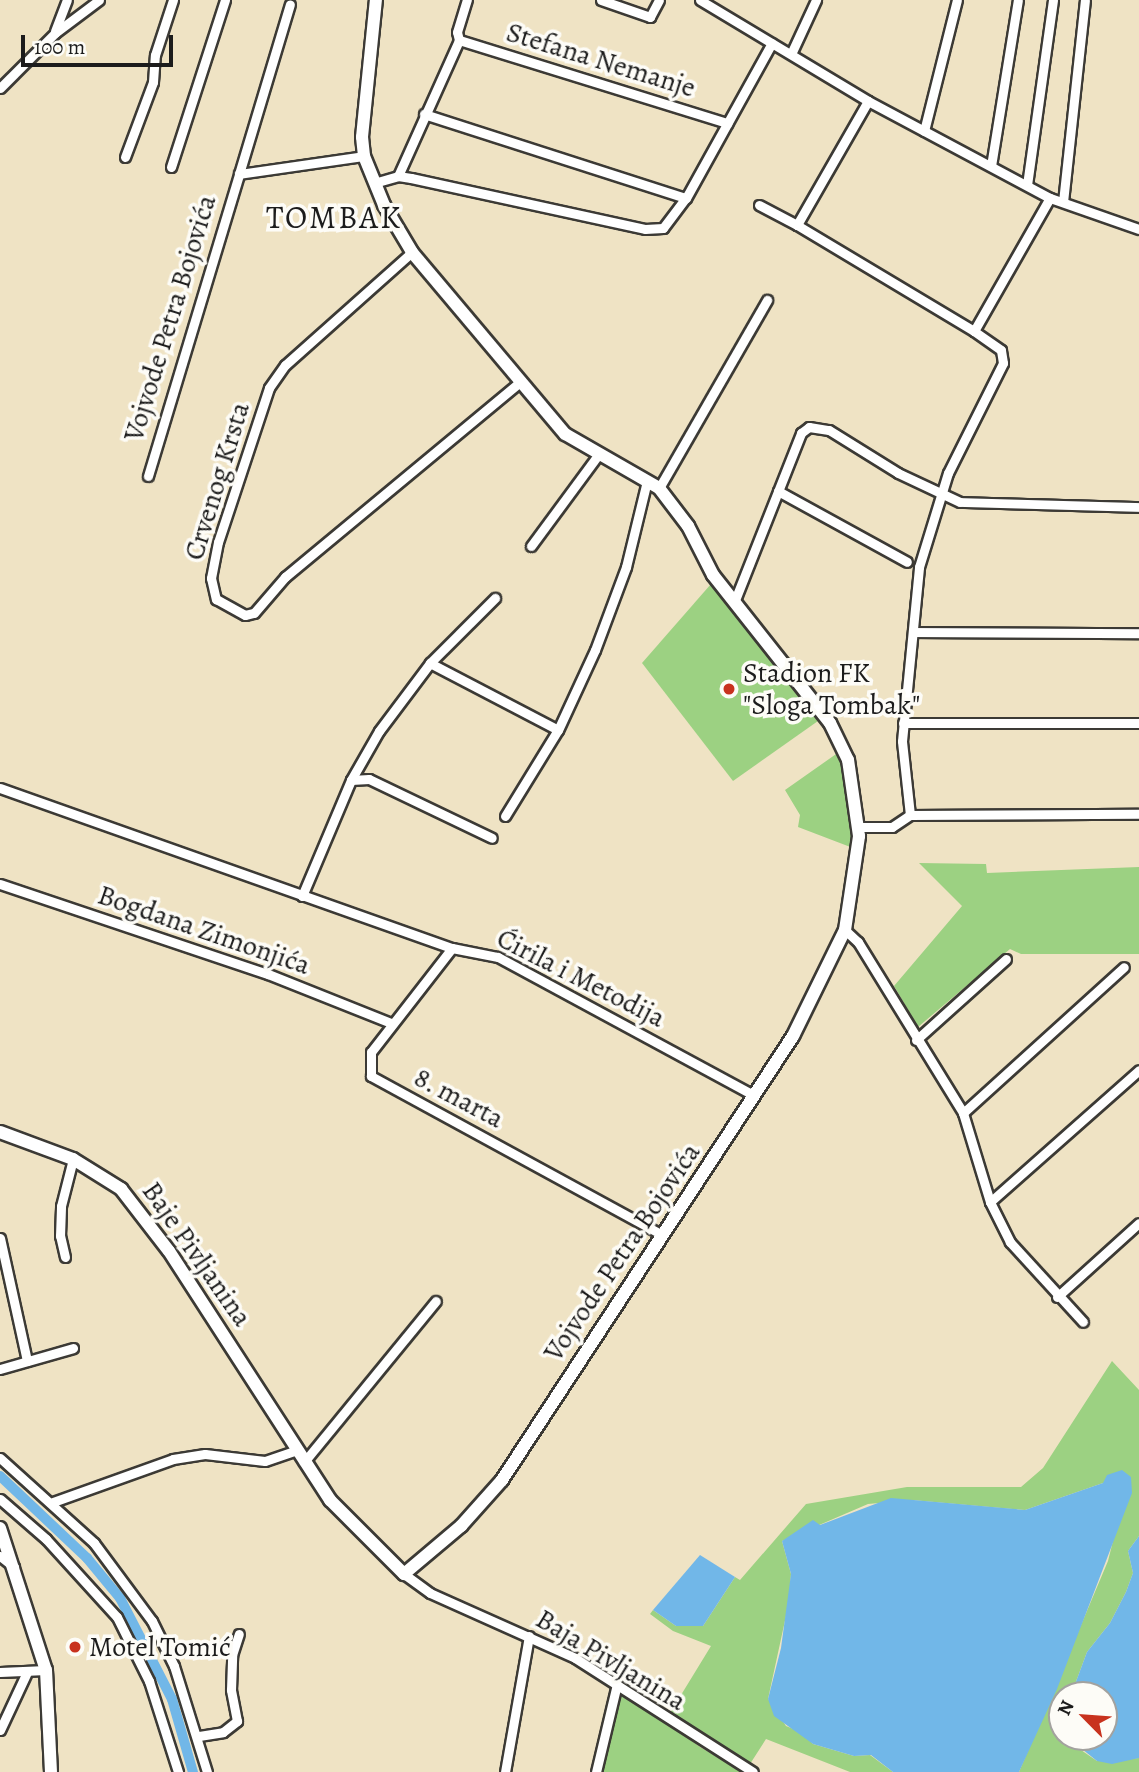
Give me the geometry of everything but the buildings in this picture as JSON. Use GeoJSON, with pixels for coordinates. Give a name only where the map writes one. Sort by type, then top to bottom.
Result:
{"type":"FeatureCollection","features":[{"type":"Feature","properties":{"kind":"street"},"geometry":{"type":"LineString","coordinates":[[55,33],[67,0]]}},
{"type":"Feature","properties":{"kind":"street"},"geometry":{"type":"LineString","coordinates":[[0,88],[55,33],[99,0]]}},
{"type":"Feature","properties":{"kind":"street"},"geometry":{"type":"LineString","coordinates":[[125,157],[153,82],[155,55],[173,0]]}},
{"type":"Feature","properties":{"kind":"street"},"geometry":{"type":"LineString","coordinates":[[171,167],[225,0]]}},
{"type":"Feature","properties":{"kind":"street","name":"Vojvode Petra Bojovića"},"geometry":{"type":"LineString","coordinates":[[376,0],[362,118],[364,156],[374,183],[412,251],[565,434],[653,485],[688,526],[713,575],[735,600],[839,739],[856,796],[859,858],[845,930],[793,1036],[502,1480],[461,1526],[404,1574]]}},
{"type":"Feature","properties":{"kind":"street"},"geometry":{"type":"LineString","coordinates":[[398,176],[459,40],[457,33],[467,0]]}},
{"type":"Feature","properties":{"kind":"street"},"geometry":{"type":"LineString","coordinates":[[601,0],[650,18],[659,0]]}},
{"type":"Feature","properties":{"kind":"street"},"geometry":{"type":"LineString","coordinates":[[700,0],[868,101],[1050,198],[1139,229]]}},
{"type":"Feature","properties":{"kind":"street"},"geometry":{"type":"LineString","coordinates":[[717,10],[721,0]]}},
{"type":"Feature","properties":{"kind":"street"},"geometry":{"type":"LineString","coordinates":[[791,54],[816,0]]}},
{"type":"Feature","properties":{"kind":"street"},"geometry":{"type":"LineString","coordinates":[[924,131],[957,0]]}},
{"type":"Feature","properties":{"kind":"street"},"geometry":{"type":"LineString","coordinates":[[992,166],[1018,0]]}},
{"type":"Feature","properties":{"kind":"street"},"geometry":{"type":"LineString","coordinates":[[1027,185],[1053,0]]}},
{"type":"Feature","properties":{"kind":"street"},"geometry":{"type":"LineString","coordinates":[[1063,202],[1085,0]]}},
{"type":"Feature","properties":{"kind":"street","name":"Vojvode Petra Bojovića"},"geometry":{"type":"LineString","coordinates":[[148,476],[290,4]]}},
{"type":"Feature","properties":{"kind":"street","name":"Stefana Nemanje"},"geometry":{"type":"LineString","coordinates":[[459,40],[727,123]]}},
{"type":"Feature","properties":{"kind":"street","name":"Stefana Nemanje"},"geometry":{"type":"LineString","coordinates":[[374,183],[398,176],[645,229],[663,228],[686,198],[772,43]]}},
{"type":"Feature","properties":{"kind":"street"},"geometry":{"type":"LineString","coordinates":[[797,225],[868,101]]}},
{"type":"Feature","properties":{"kind":"street"},"geometry":{"type":"LineString","coordinates":[[424,114],[686,198]]}},
{"type":"Feature","properties":{"kind":"street","name":"Vojvode Petra Bojovića"},"geometry":{"type":"LineString","coordinates":[[239,174],[364,156]]}},
{"type":"Feature","properties":{"kind":"street"},"geometry":{"type":"LineString","coordinates":[[974,331],[1050,198]]}},
{"type":"Feature","properties":{"kind":"street"},"geometry":{"type":"LineString","coordinates":[[759,205],[974,331],[1001,350],[1003,363],[960,445],[919,567],[903,723],[910,815]]}},
{"type":"Feature","properties":{"kind":"street","name":"Crvenog Krsta"},"geometry":{"type":"LineString","coordinates":[[412,251],[285,365],[269,388],[218,541],[211,578],[216,599],[245,615],[254,613],[285,577],[520,382]]}},
{"type":"Feature","properties":{"kind":"street"},"geometry":{"type":"LineString","coordinates":[[505,816],[558,730],[612,609],[653,485],[767,300]]}},
{"type":"Feature","properties":{"kind":"street"},"geometry":{"type":"LineString","coordinates":[[735,600],[801,433],[820,426],[942,496],[995,505],[1139,507]]}},
{"type":"Feature","properties":{"kind":"street"},"geometry":{"type":"LineString","coordinates":[[531,546],[598,455]]}},
{"type":"Feature","properties":{"kind":"street"},"geometry":{"type":"LineString","coordinates":[[778,491],[907,562]]}},
{"type":"Feature","properties":{"kind":"street"},"geometry":{"type":"LineString","coordinates":[[302,896],[351,780],[390,716],[430,663],[495,598]]}},
{"type":"Feature","properties":{"kind":"street"},"geometry":{"type":"LineString","coordinates":[[914,632],[1139,633]]}},
{"type":"Feature","properties":{"kind":"street"},"geometry":{"type":"LineString","coordinates":[[430,663],[558,730]]}},
{"type":"Feature","properties":{"kind":"street"},"geometry":{"type":"LineString","coordinates":[[903,723],[1139,723]]}},
{"type":"Feature","properties":{"kind":"street"},"geometry":{"type":"LineString","coordinates":[[351,780],[369,779],[492,838]]}},
{"type":"Feature","properties":{"kind":"street","name":"Ćirila i Metodija"},"geometry":{"type":"LineString","coordinates":[[0,788],[452,948],[498,957],[752,1095]]}},
{"type":"Feature","properties":{"kind":"street"},"geometry":{"type":"LineString","coordinates":[[858,827],[892,827],[910,815],[1139,814]]}},
{"type":"Feature","properties":{"kind":"street","name":"Bogdana Zimonjića"},"geometry":{"type":"LineString","coordinates":[[0,884],[268,974],[391,1023]]}},
{"type":"Feature","properties":{"kind":"street"},"geometry":{"type":"LineString","coordinates":[[845,930],[858,942],[963,1113],[990,1202],[1015,1251],[1083,1322]]}},
{"type":"Feature","properties":{"kind":"street","name":"8. marta"},"geometry":{"type":"LineString","coordinates":[[452,948],[391,1023],[368,1060],[374,1078],[663,1235]]}},
{"type":"Feature","properties":{"kind":"street"},"geometry":{"type":"LineString","coordinates":[[916,1040],[1006,959]]}},
{"type":"Feature","properties":{"kind":"street"},"geometry":{"type":"LineString","coordinates":[[963,1113],[1124,967]]}},
{"type":"Feature","properties":{"kind":"street"},"geometry":{"type":"LineString","coordinates":[[990,1202],[1139,1070]]}},
{"type":"Feature","properties":{"kind":"street","name":"Baje Pivljanina"},"geometry":{"type":"LineString","coordinates":[[0,1132],[73,1159],[121,1189],[144,1215],[304,1462],[347,1521],[404,1574]]}},
{"type":"Feature","properties":{"kind":"street"},"geometry":{"type":"LineString","coordinates":[[65,1257],[60,1236],[61,1206],[73,1159]]}},
{"type":"Feature","properties":{"kind":"street"},"geometry":{"type":"LineString","coordinates":[[1057,1297],[1139,1223]]}},
{"type":"Feature","properties":{"kind":"street"},"geometry":{"type":"LineString","coordinates":[[0,1238],[27,1361]]}},
{"type":"Feature","properties":{"kind":"street"},"geometry":{"type":"LineString","coordinates":[[304,1462],[436,1301]]}},
{"type":"Feature","properties":{"kind":"street"},"geometry":{"type":"LineString","coordinates":[[0,1369],[73,1348]]}},
{"type":"Feature","properties":{"kind":"street"},"geometry":{"type":"LineString","coordinates":[[54,1502],[173,1459],[205,1454],[265,1461],[297,1450]]}},
{"type":"Feature","properties":{"kind":"street"},"geometry":{"type":"LineString","coordinates":[[0,1458],[54,1502],[102,1553],[152,1621],[174,1666],[199,1736],[207,1772]]}},
{"type":"Feature","properties":{"kind":"street"},"geometry":{"type":"LineString","coordinates":[[0,1499],[46,1539],[117,1617],[149,1681],[178,1772]]}},
{"type":"Feature","properties":{"kind":"street"},"geometry":{"type":"LineString","coordinates":[[0,1528],[15,1567],[46,1670],[51,1772]]}},
{"type":"Feature","properties":{"kind":"street"},"geometry":{"type":"LineString","coordinates":[[0,1556],[15,1567]]}},
{"type":"Feature","properties":{"kind":"street","name":"Baja Pivljanina"},"geometry":{"type":"LineString","coordinates":[[404,1574],[430,1593],[529,1636],[617,1684],[753,1772]]}},
{"type":"Feature","properties":{"kind":"street"},"geometry":{"type":"LineString","coordinates":[[199,1736],[223,1732],[237,1721],[231,1690],[232,1655],[239,1634]]}},
{"type":"Feature","properties":{"kind":"street"},"geometry":{"type":"LineString","coordinates":[[505,1772],[529,1636]]}},
{"type":"Feature","properties":{"kind":"street"},"geometry":{"type":"LineString","coordinates":[[0,1672],[46,1670]]}},
{"type":"Feature","properties":{"kind":"street"},"geometry":{"type":"LineString","coordinates":[[0,1730],[27,1672]]}},
{"type":"Feature","properties":{"kind":"street"},"geometry":{"type":"LineString","coordinates":[[596,1772],[617,1684]]}},
{"type":"Feature","properties":{"kind":"green space","name":"Stadion FK \"Sloga Tombak\""},"geometry":{"type":"Polygon","coordinates":[[[711,584],[818,721],[733,781],[642,663],[711,584]]]}},
{"type":"Feature","properties":{"kind":"green space"},"geometry":{"type":"Polygon","coordinates":[[[839,752],[851,811],[853,848],[798,827],[800,815],[785,790],[839,752]]]}},
{"type":"Feature","properties":{"kind":"green space"},"geometry":{"type":"Polygon","coordinates":[[[919,863],[986,864],[987,873],[1139,867],[1139,954],[1021,954],[1010,949],[918,1027],[894,986],[962,906],[919,863]]]}},
{"type":"Feature","properties":{"kind":"green space"},"geometry":{"type":"Polygon","coordinates":[[[1112,1361],[1139,1390],[1139,1536],[1128,1551],[1133,1573],[1126,1592],[1110,1623],[1087,1652],[1076,1681],[1057,1681],[1108,1561],[1116,1529],[1103,1483],[1025,1510],[912,1500],[868,1504],[782,1541],[791,1574],[789,1602],[768,1699],[786,1726],[801,1732],[813,1744],[854,1756],[870,1755],[893,1772],[850,1772],[766,1739],[750,1764],[670,1713],[711,1646],[673,1631],[650,1614],[653,1610],[676,1626],[703,1626],[735,1577],[740,1580],[806,1504],[907,1487],[1021,1487],[1043,1468],[1112,1361]]]}},
{"type":"Feature","properties":{"kind":"green space"},"geometry":{"type":"Polygon","coordinates":[[[623,1691],[700,1747],[743,1772],[599,1772],[619,1692],[623,1691]]]}},
{"type":"Feature","properties":{"kind":"green space"},"geometry":{"type":"Polygon","coordinates":[[[1048,1703],[1048,1751],[1082,1751],[1097,1761],[1139,1758],[1139,1772],[1019,1772],[1048,1703]]]}},
{"type":"Feature","properties":{"kind":"water"},"geometry":{"type":"Polygon","coordinates":[[[1122,1470],[1131,1477],[1132,1493],[1060,1681],[1048,1681],[1048,1709],[1019,1772],[893,1772],[871,1755],[854,1756],[813,1744],[774,1716],[768,1699],[781,1648],[791,1574],[782,1541],[813,1520],[820,1525],[891,1498],[1025,1510],[1103,1483],[1107,1475],[1122,1470]]]}},
{"type":"Feature","properties":{"kind":"water"},"geometry":{"type":"Polygon","coordinates":[[[1139,1536],[1139,1758],[1112,1764],[1097,1761],[1084,1751],[1118,1751],[1118,1681],[1076,1681],[1087,1652],[1110,1623],[1126,1592],[1133,1573],[1128,1551],[1139,1536]]]}},
{"type":"Feature","properties":{"kind":"water"},"geometry":{"type":"Polygon","coordinates":[[[700,1555],[735,1577],[703,1626],[676,1626],[653,1610],[700,1555]]]}},
{"type":"Feature","properties":{"kind":"waterway"},"geometry":{"type":"LineString","coordinates":[[0,1476],[87,1558],[120,1598],[172,1699],[193,1772]]}},
{"type":"Feature","properties":{"kind":"place","name":"Stadion FK \"Sloga Tombak\""},"geometry":{"type":"Point","coordinates":[729,689]}},
{"type":"Feature","properties":{"kind":"place","name":"Motel Tomić"},"geometry":{"type":"Point","coordinates":[75,1647]}},
{"type":"Feature","properties":{"kind":"district","name":"TOMBAK"},"geometry":{"type":"Point","coordinates":[334,217]}}]}
